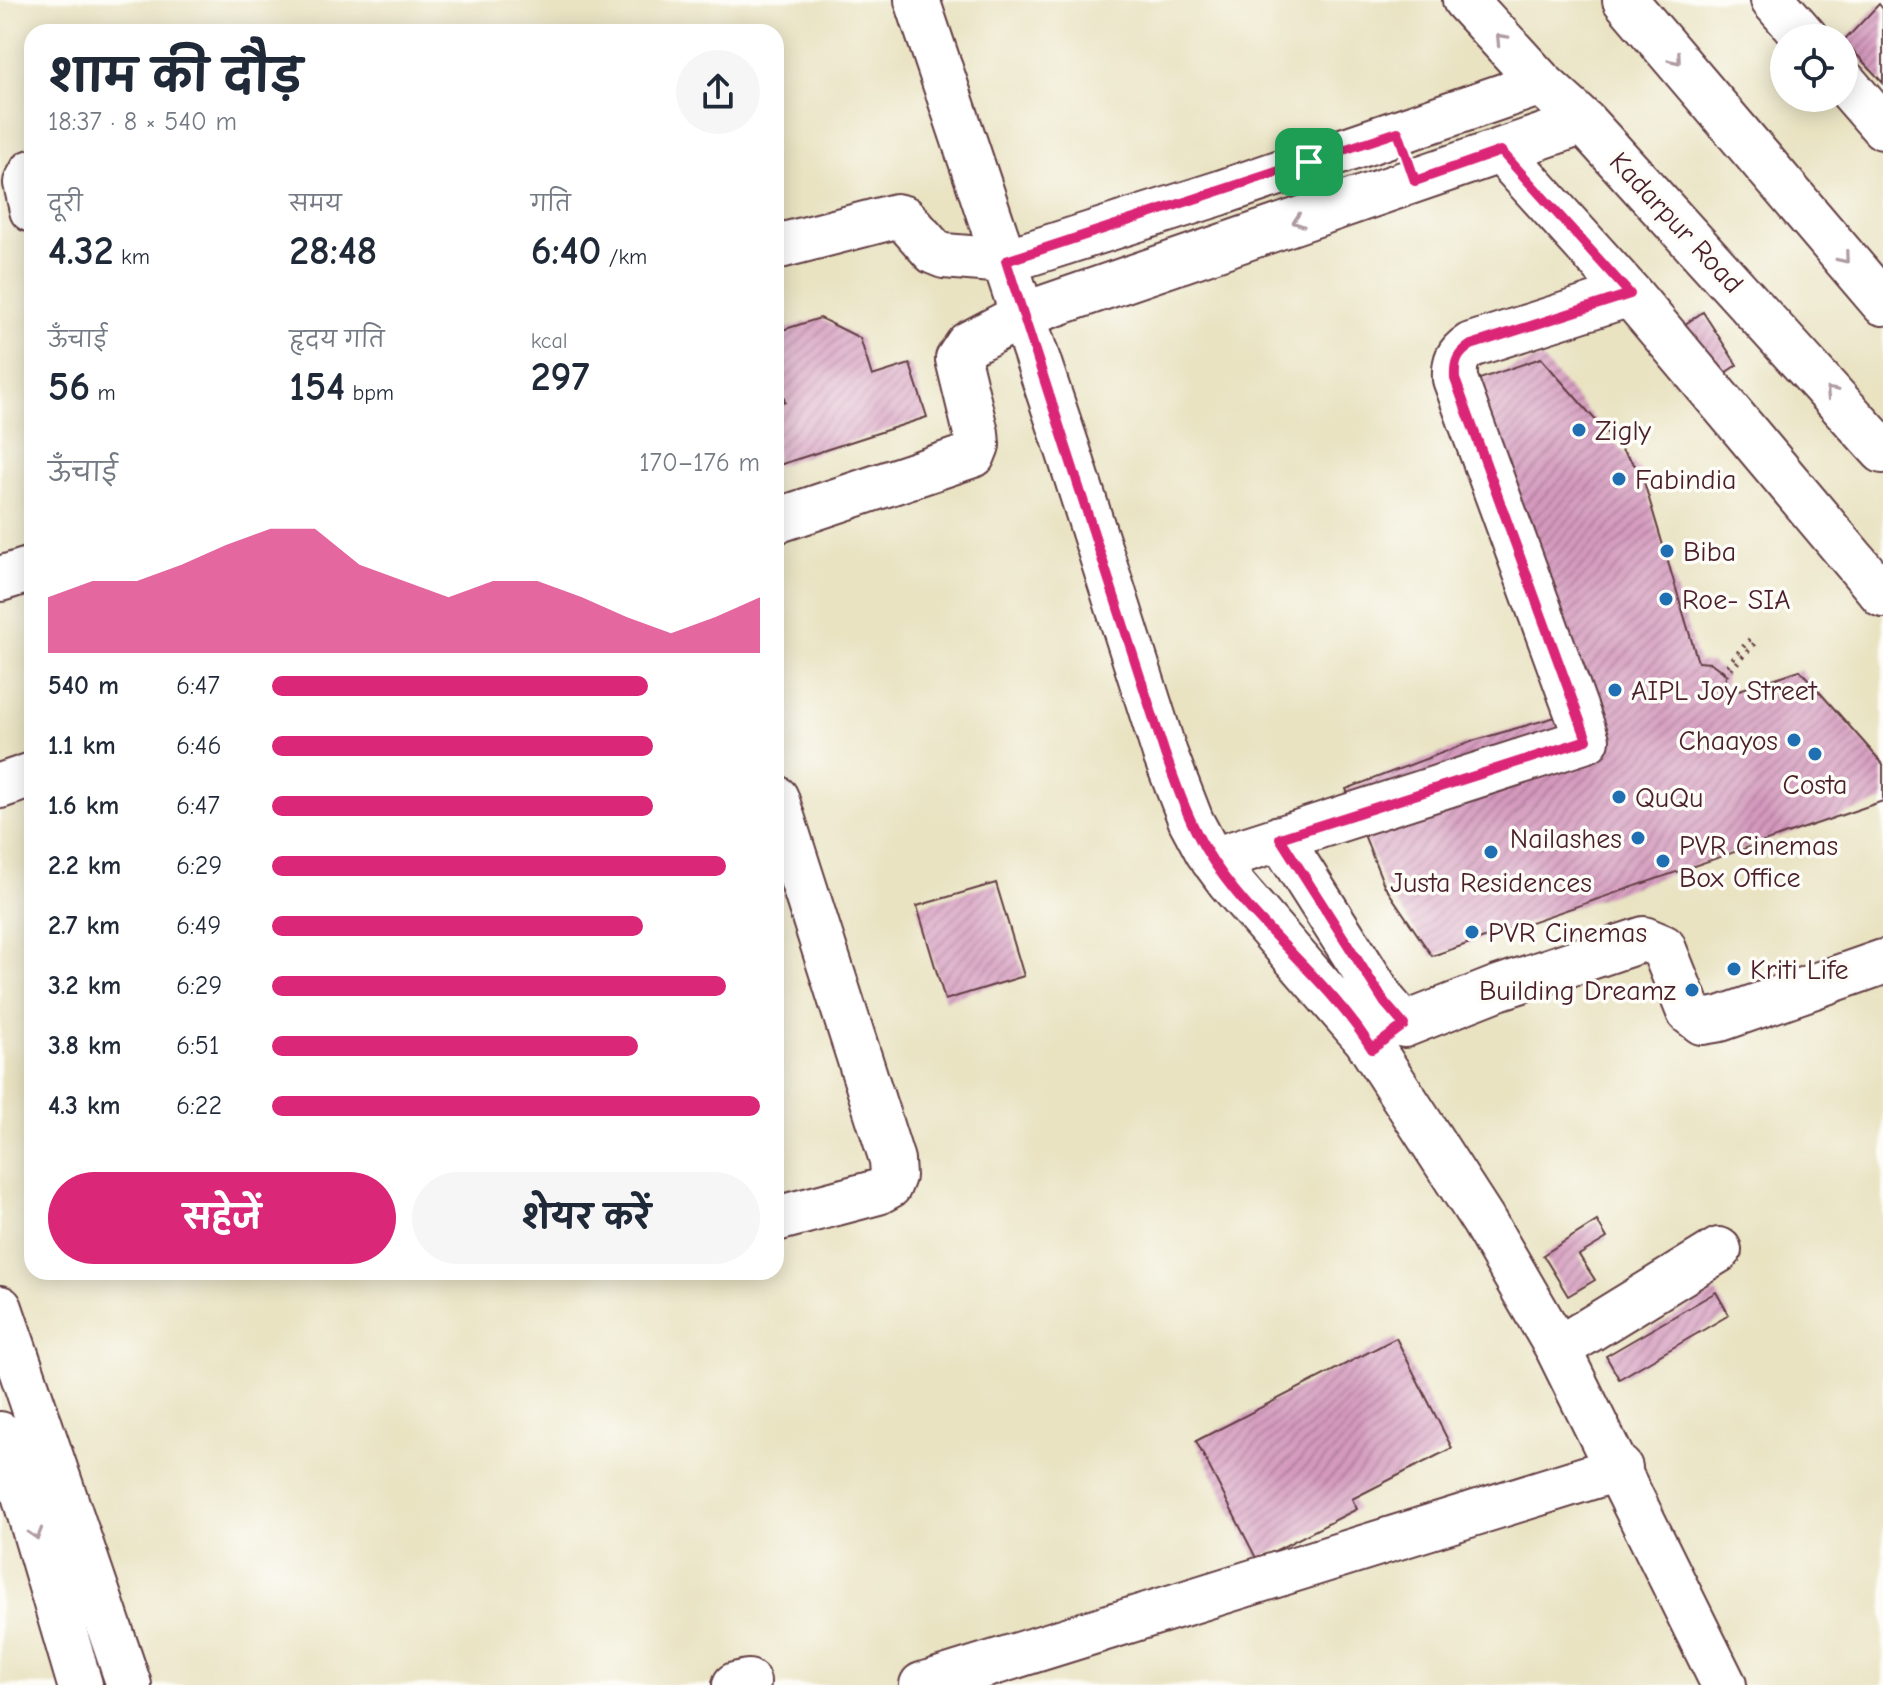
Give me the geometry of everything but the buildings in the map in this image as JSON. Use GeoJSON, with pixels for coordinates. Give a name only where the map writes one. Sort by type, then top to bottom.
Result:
{"type":"FeatureCollection","features":[{"type":"Feature","properties":{"kind":"street"},"geometry":{"type":"LineString","coordinates":[[917,0],[1006,261],[1165,754],[1191,821],[1213,860],[1388,1037],[1483,1220],[1558,1349],[1620,1468],[1724,1685]]}},
{"type":"Feature","properties":{"kind":"street","name":"Kadarpur Road"},"geometry":{"type":"LineString","coordinates":[[1465,0],[1541,83],[1584,122],[1883,451]]}},
{"type":"Feature","properties":{"kind":"street"},"geometry":{"type":"LineString","coordinates":[[1625,0],[1883,303]]}},
{"type":"Feature","properties":{"kind":"street"},"geometry":{"type":"LineString","coordinates":[[1773,0],[1794,24]]}},
{"type":"Feature","properties":{"kind":"street"},"geometry":{"type":"LineString","coordinates":[[784,245],[896,216],[904,218],[934,252],[944,256],[1006,261],[1220,193],[1541,83]]}},
{"type":"Feature","properties":{"kind":"street"},"geometry":{"type":"LineString","coordinates":[[1858,98],[1883,127]]}},
{"type":"Feature","properties":{"kind":"street"},"geometry":{"type":"LineString","coordinates":[[784,518],[973,455],[977,445],[976,433],[959,369],[961,351],[1023,315],[1584,122]]}},
{"type":"Feature","properties":{"kind":"street"},"geometry":{"type":"LineString","coordinates":[[1398,132],[1415,181]]}},
{"type":"Feature","properties":{"kind":"street"},"geometry":{"type":"LineString","coordinates":[[1501,151],[1630,294],[1883,595]]}},
{"type":"Feature","properties":{"kind":"street"},"geometry":{"type":"LineString","coordinates":[[1220,193],[1237,242]]}},
{"type":"Feature","properties":{"kind":"street"},"geometry":{"type":"LineString","coordinates":[[1213,860],[1587,740],[1455,379],[1454,364],[1460,352],[1471,345],[1630,294]]}},
{"type":"Feature","properties":{"kind":"street"},"geometry":{"type":"LineString","coordinates":[[0,579],[24,572]]}},
{"type":"Feature","properties":{"kind":"street"},"geometry":{"type":"LineString","coordinates":[[0,786],[24,778]]}},
{"type":"Feature","properties":{"kind":"street"},"geometry":{"type":"LineString","coordinates":[[784,823],[892,1160],[893,1176],[889,1186],[878,1192],[784,1217]]}},
{"type":"Feature","properties":{"kind":"street"},"geometry":{"type":"LineString","coordinates":[[1280,838],[1385,1003],[1388,1037]]}},
{"type":"Feature","properties":{"kind":"street"},"geometry":{"type":"LineString","coordinates":[[1388,1037],[1498,988],[1644,939],[1663,947],[1689,1012],[1702,1022],[1720,1019],[1883,962]]}},
{"type":"Feature","properties":{"kind":"street"},"geometry":{"type":"LineString","coordinates":[[1558,1349],[1719,1250]]}},
{"type":"Feature","properties":{"kind":"street"},"geometry":{"type":"LineString","coordinates":[[0,1308],[129,1685]]}},
{"type":"Feature","properties":{"kind":"street"},"geometry":{"type":"LineString","coordinates":[[0,1434],[22,1488],[80,1685]]}},
{"type":"Feature","properties":{"kind":"street"},"geometry":{"type":"LineString","coordinates":[[922,1685],[1620,1468]]}},
{"type":"Feature","properties":{"kind":"path"},"geometry":{"type":"LineString","coordinates":[[1724,673],[1754,640]]}},
{"type":"Feature","properties":{"kind":"place","name":"Zigly"},"geometry":{"type":"Point","coordinates":[1579,430]}},
{"type":"Feature","properties":{"kind":"place","name":"Fabindia"},"geometry":{"type":"Point","coordinates":[1619,479]}},
{"type":"Feature","properties":{"kind":"place","name":"Biba"},"geometry":{"type":"Point","coordinates":[1667,551]}},
{"type":"Feature","properties":{"kind":"place","name":"Roe- SIA"},"geometry":{"type":"Point","coordinates":[1666,599]}},
{"type":"Feature","properties":{"kind":"place","name":"AIPL Joy Street"},"geometry":{"type":"Point","coordinates":[1615,690]}},
{"type":"Feature","properties":{"kind":"place","name":"Chaayos"},"geometry":{"type":"Point","coordinates":[1794,740]}},
{"type":"Feature","properties":{"kind":"place","name":"Costa"},"geometry":{"type":"Point","coordinates":[1815,754]}},
{"type":"Feature","properties":{"kind":"place","name":"QuQu"},"geometry":{"type":"Point","coordinates":[1619,797]}},
{"type":"Feature","properties":{"kind":"place","name":"Nailashes"},"geometry":{"type":"Point","coordinates":[1638,838]}},
{"type":"Feature","properties":{"kind":"place","name":"Justa Residences"},"geometry":{"type":"Point","coordinates":[1491,852]}},
{"type":"Feature","properties":{"kind":"place","name":"PVR Cinemas Box Office"},"geometry":{"type":"Point","coordinates":[1663,861]}},
{"type":"Feature","properties":{"kind":"place","name":"PVR Cinemas"},"geometry":{"type":"Point","coordinates":[1472,932]}},
{"type":"Feature","properties":{"kind":"place","name":"Kriti Life"},"geometry":{"type":"Point","coordinates":[1734,969]}},
{"type":"Feature","properties":{"kind":"place","name":"Building Dreamz"},"geometry":{"type":"Point","coordinates":[1692,990]}},
{"type":"Feature","properties":{"kind":"route"},"geometry":{"type":"LineString","coordinates":[[1398,132],[1415,181],[1501,151],[1630,294],[1471,345],[1460,352],[1454,364],[1455,379],[1587,740],[1280,838],[1385,1003],[1404,1025],[1372,1049],[1229,881],[1207,851],[1191,821],[1165,754],[1006,261],[1309,162],[1398,132]]}}]}
